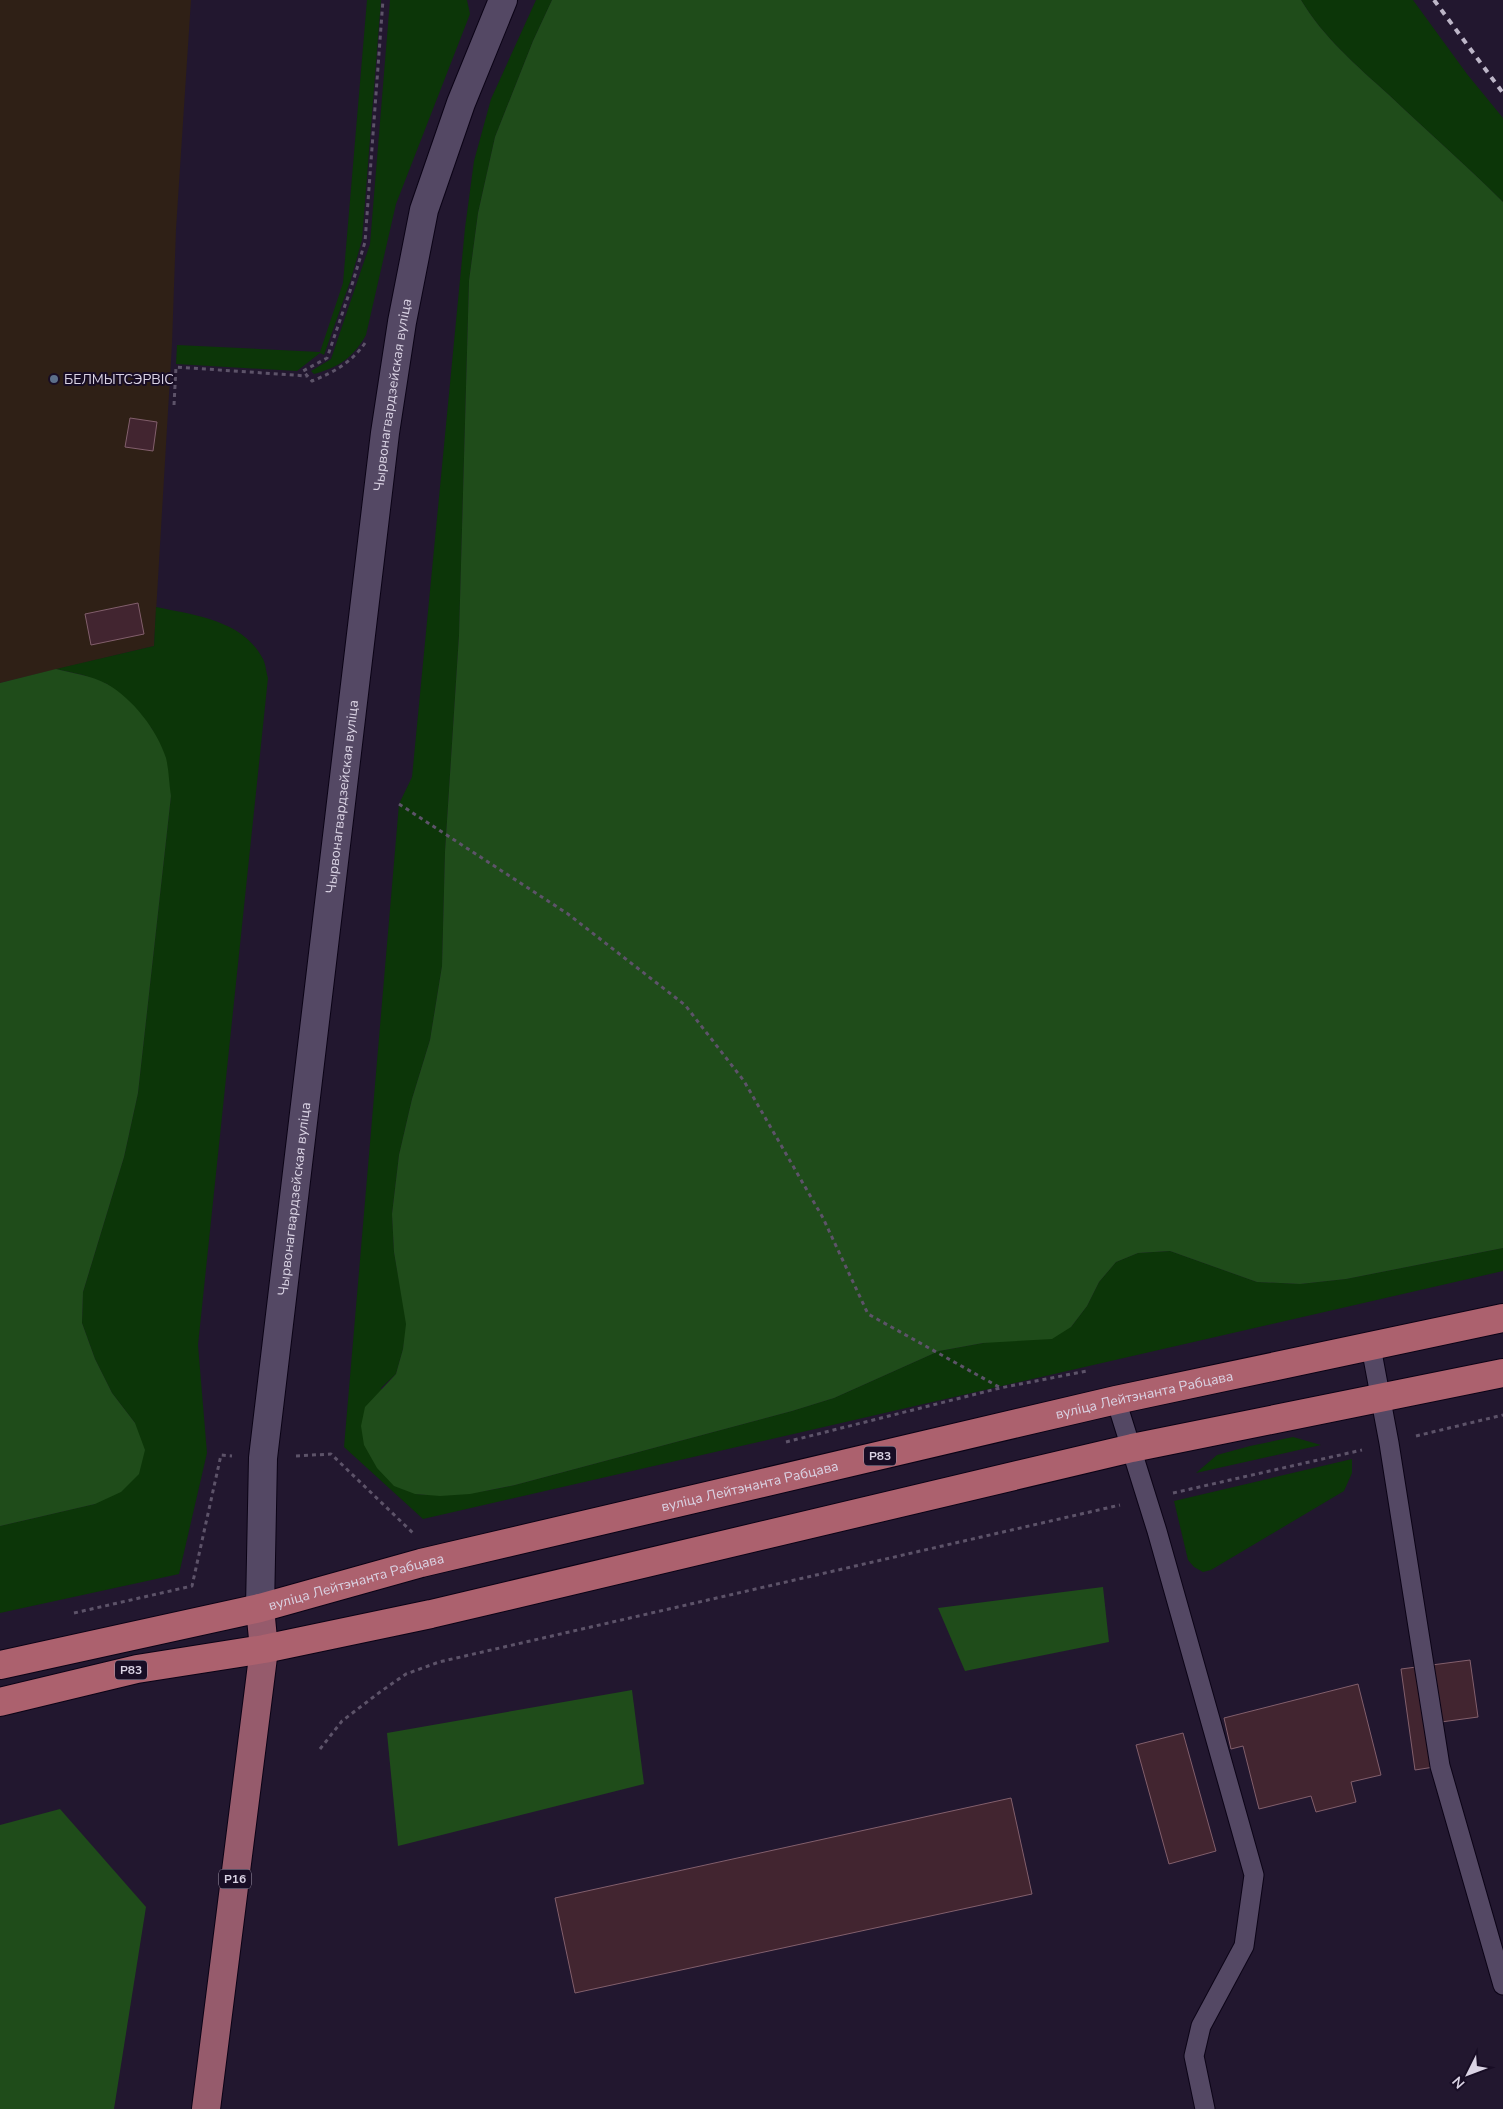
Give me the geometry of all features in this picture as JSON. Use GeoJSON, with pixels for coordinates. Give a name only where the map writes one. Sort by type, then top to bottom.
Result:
{"type":"FeatureCollection","features":[{"type":"Feature","properties":{"kind":"highway","name":"вуліца Лейтэнанта Рабцава"},"geometry":{"type":"LineString","coordinates":[[0,1666],[260,1608],[421,1563],[1116,1400],[1503,1318]]}},
{"type":"Feature","properties":{"kind":"highway","name":"Р83"},"geometry":{"type":"LineString","coordinates":[[0,1702],[136,1669],[264,1649],[431,1614],[1132,1448],[1503,1373]]}},
{"type":"Feature","properties":{"kind":"main road","name":"Р16"},"geometry":{"type":"LineString","coordinates":[[206,2109],[264,1649],[260,1608]]}},
{"type":"Feature","properties":{"kind":"street","name":"Чырвонагвардзейская вуліца"},"geometry":{"type":"LineString","coordinates":[[260,1608],[263,1458],[384,433],[402,322],[424,210],[460,103],[503,0]]}},
{"type":"Feature","properties":{"kind":"lane"},"geometry":{"type":"LineString","coordinates":[[1371,1347],[1389,1443],[1440,1766],[1503,1985]]}},
{"type":"Feature","properties":{"kind":"lane"},"geometry":{"type":"LineString","coordinates":[[1116,1400],[1147,1498],[1254,1874],[1244,1946],[1201,2026],[1194,2056],[1205,2109]]}},
{"type":"Feature","properties":{"kind":"path"},"geometry":{"type":"LineString","coordinates":[[366,342],[356,357],[332,372],[312,381],[303,371],[327,358],[351,288],[364,242],[383,0]]}},
{"type":"Feature","properties":{"kind":"path"},"geometry":{"type":"LineString","coordinates":[[174,405],[176,367],[308,376]]}},
{"type":"Feature","properties":{"kind":"path"},"geometry":{"type":"LineString","coordinates":[[399,804],[568,914],[685,1005],[744,1081],[823,1218],[868,1314],[1000,1388]]}},
{"type":"Feature","properties":{"kind":"path"},"geometry":{"type":"LineString","coordinates":[[779,1443],[1000,1388],[1095,1370]]}},
{"type":"Feature","properties":{"kind":"path"},"geometry":{"type":"LineString","coordinates":[[320,1749],[342,1721],[380,1692],[406,1674],[439,1662],[1503,1415]]}},
{"type":"Feature","properties":{"kind":"path"},"geometry":{"type":"LineString","coordinates":[[67,1615],[192,1586],[221,1455],[263,1458],[331,1454],[415,1535]]}},
{"type":"Feature","properties":{"kind":"shaded area"},"geometry":{"type":"Polygon","coordinates":[[[0,0],[191,0],[176,229],[172,344],[154,646],[0,683],[0,0]]]}},
{"type":"Feature","properties":{"kind":"green space"},"geometry":{"type":"Polygon","coordinates":[[[367,0],[381,0],[362,240],[351,279],[324,355],[320,353],[297,371],[176,364],[177,345],[320,352],[343,283],[367,0]]]}},
{"type":"Feature","properties":{"kind":"green space"},"geometry":{"type":"Polygon","coordinates":[[[390,0],[467,0],[470,14],[396,204],[366,335],[356,350],[338,365],[314,374],[311,371],[331,359],[370,244],[390,0]]]}},
{"type":"Feature","properties":{"kind":"green space"},"geometry":{"type":"Polygon","coordinates":[[[536,0],[552,0],[533,41],[495,137],[478,213],[469,281],[459,635],[445,852],[442,966],[430,1040],[412,1099],[399,1155],[392,1214],[394,1252],[407,1324],[396,1374],[381,1388],[415,1494],[465,1494],[515,1485],[834,1398],[939,1351],[1071,1327],[1087,1306],[1099,1282],[1116,1262],[1138,1253],[1170,1251],[1257,1282],[1300,1284],[1346,1279],[1503,1248],[1503,1271],[423,1519],[344,1447],[399,804],[412,777],[465,228],[474,161],[491,99],[536,0]]]}},
{"type":"Feature","properties":{"kind":"green space"},"geometry":{"type":"Polygon","coordinates":[[[552,0],[1301,0],[1330,39],[1341,50],[1503,202],[1503,1248],[1346,1279],[1300,1284],[1257,1282],[1170,1251],[1138,1253],[1116,1262],[1099,1282],[1087,1306],[1071,1327],[1052,1339],[983,1343],[939,1351],[834,1398],[792,1411],[515,1485],[470,1494],[440,1496],[415,1494],[394,1486],[377,1468],[364,1445],[361,1426],[365,1407],[396,1374],[403,1349],[406,1324],[394,1252],[392,1214],[399,1155],[412,1099],[430,1040],[442,966],[445,852],[459,635],[469,281],[478,213],[495,137],[533,41],[552,0]]]}},
{"type":"Feature","properties":{"kind":"green space"},"geometry":{"type":"Polygon","coordinates":[[[1301,0],[1413,0],[1467,74],[1503,118],[1503,202],[1330,39],[1301,0]]]}},
{"type":"Feature","properties":{"kind":"green space"},"geometry":{"type":"Polygon","coordinates":[[[156,607],[216,621],[243,636],[254,646],[263,659],[268,678],[198,1345],[207,1453],[179,1574],[0,1613],[0,1526],[95,1504],[135,1423],[112,1393],[95,1359],[82,1323],[83,1292],[124,1157],[138,1093],[171,796],[152,729],[129,702],[107,684],[83,675],[56,669],[154,646],[156,607]]]}},
{"type":"Feature","properties":{"kind":"green space"},"geometry":{"type":"Polygon","coordinates":[[[56,669],[101,681],[117,690],[135,707],[150,726],[162,747],[166,758],[171,796],[138,1093],[124,1157],[83,1292],[82,1323],[95,1359],[112,1393],[135,1423],[145,1450],[139,1474],[121,1492],[95,1504],[0,1526],[0,683],[56,669]]]}},
{"type":"Feature","properties":{"kind":"green space"},"geometry":{"type":"Polygon","coordinates":[[[1293,1437],[1321,1445],[1196,1473],[1217,1455],[1293,1437]]]}},
{"type":"Feature","properties":{"kind":"green space"},"geometry":{"type":"Polygon","coordinates":[[[1352,1459],[1352,1473],[1344,1491],[1211,1570],[1203,1572],[1194,1567],[1188,1560],[1174,1501],[1352,1459]]]}},
{"type":"Feature","properties":{"kind":"green space"},"geometry":{"type":"Polygon","coordinates":[[[1103,1587],[1109,1642],[965,1671],[938,1608],[1103,1587]]]}},
{"type":"Feature","properties":{"kind":"green space"},"geometry":{"type":"Polygon","coordinates":[[[632,1690],[644,1784],[398,1846],[387,1733],[632,1690]]]}},
{"type":"Feature","properties":{"kind":"green space"},"geometry":{"type":"Polygon","coordinates":[[[60,1809],[146,1907],[114,2109],[0,2109],[0,1825],[60,1809]]]}},
{"type":"Feature","properties":{"kind":"building"},"geometry":{"type":"Polygon","coordinates":[[[130,418],[157,422],[153,451],[125,447],[130,418]]]}},
{"type":"Feature","properties":{"kind":"building"},"geometry":{"type":"Polygon","coordinates":[[[138,603],[144,634],[91,645],[85,614],[138,603]]]}},
{"type":"Feature","properties":{"kind":"building"},"geometry":{"type":"Polygon","coordinates":[[[1470,1660],[1478,1717],[1441,1722],[1447,1765],[1415,1770],[1401,1669],[1470,1660]]]}},
{"type":"Feature","properties":{"kind":"building"},"geometry":{"type":"Polygon","coordinates":[[[1358,1684],[1381,1775],[1351,1782],[1356,1802],[1316,1812],[1311,1796],[1259,1809],[1243,1746],[1231,1749],[1224,1718],[1358,1684]]]}},
{"type":"Feature","properties":{"kind":"building"},"geometry":{"type":"Polygon","coordinates":[[[1183,1733],[1216,1851],[1169,1864],[1136,1745],[1183,1733]]]}},
{"type":"Feature","properties":{"kind":"building"},"geometry":{"type":"Polygon","coordinates":[[[1011,1798],[1032,1894],[575,1993],[555,1898],[1011,1798]]]}},
{"type":"Feature","properties":{"kind":"railway"},"geometry":{"type":"LineString","coordinates":[[1434,0],[1503,93]]}},
{"type":"Feature","properties":{"kind":"place","name":"БЕЛМЫТСЭРВІС"},"geometry":{"type":"Point","coordinates":[54,379]}}]}
